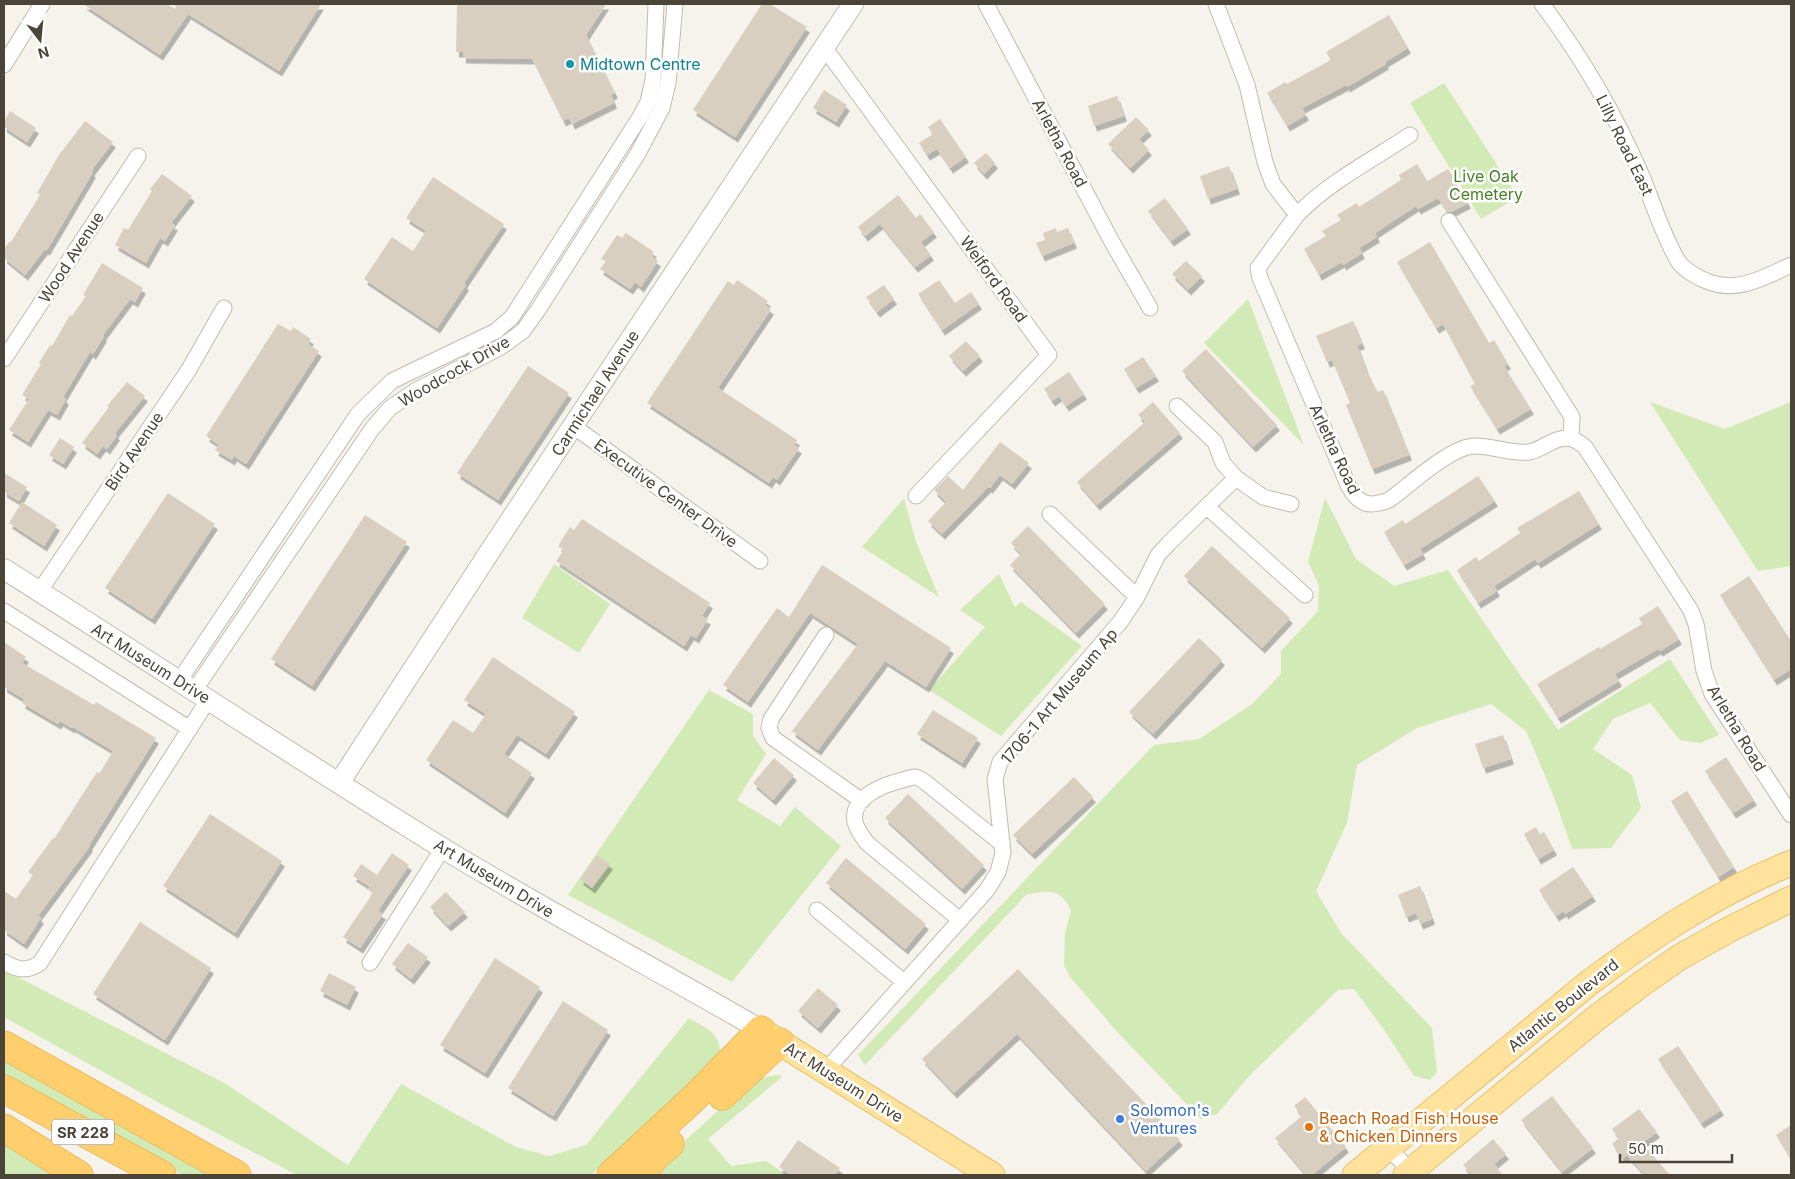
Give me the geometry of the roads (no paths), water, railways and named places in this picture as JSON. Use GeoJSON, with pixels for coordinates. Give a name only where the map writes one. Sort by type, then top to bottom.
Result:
{"type":"FeatureCollection","features":[{"type":"Feature","properties":{"kind":"highway"},"geometry":{"type":"LineString","coordinates":[[611,1175],[694,1098],[771,1036]]}},
{"type":"Feature","properties":{"kind":"highway"},"geometry":{"type":"LineString","coordinates":[[640,1175],[771,1036]]}},
{"type":"Feature","properties":{"kind":"highway"},"geometry":{"type":"LineString","coordinates":[[4,1045],[237,1175]]}},
{"type":"Feature","properties":{"kind":"highway","name":"SR 228"},"geometry":{"type":"LineString","coordinates":[[4,1088],[160,1175]]}},
{"type":"Feature","properties":{"kind":"highway"},"geometry":{"type":"LineString","coordinates":[[4,1103],[160,1175]]}},
{"type":"Feature","properties":{"kind":"highway"},"geometry":{"type":"LineString","coordinates":[[119,1108],[259,1175]]}},
{"type":"Feature","properties":{"kind":"highway"},"geometry":{"type":"LineString","coordinates":[[4,1128],[79,1175]]}},
{"type":"Feature","properties":{"kind":"main road","name":"Atlantic Boulevard"},"geometry":{"type":"LineString","coordinates":[[1355,1175],[1588,983],[1624,956],[1703,906],[1743,884],[1791,863]]}},
{"type":"Feature","properties":{"kind":"main road","name":"Atlantic Boulevard"},"geometry":{"type":"LineString","coordinates":[[1411,1174],[1595,1019],[1644,982],[1680,957],[1730,929],[1791,899]]}},
{"type":"Feature","properties":{"kind":"main road","name":"Art Museum Drive"},"geometry":{"type":"LineString","coordinates":[[771,1036],[992,1175]]}},
{"type":"Feature","properties":{"kind":"street"},"geometry":{"type":"LineString","coordinates":[[4,65],[42,4]]}},
{"type":"Feature","properties":{"kind":"street","name":"Woodcock Drive"},"geometry":{"type":"LineString","coordinates":[[194,691],[358,414],[392,381],[496,331],[512,317],[648,102],[653,80],[656,4]]}},
{"type":"Feature","properties":{"kind":"street","name":"Woodcock Drive"},"geometry":{"type":"LineString","coordinates":[[194,691],[372,429],[387,412],[414,391],[501,347],[523,331],[533,317],[637,155],[662,108],[668,83],[675,4]]}},
{"type":"Feature","properties":{"kind":"street","name":"Carmichael Avenue"},"geometry":{"type":"LineString","coordinates":[[340,783],[573,426],[853,4]]}},
{"type":"Feature","properties":{"kind":"street","name":"Arletha Road"},"geometry":{"type":"LineString","coordinates":[[986,4],[1112,242],[1150,308]]}},
{"type":"Feature","properties":{"kind":"street"},"geometry":{"type":"LineString","coordinates":[[1216,4],[1247,85],[1265,162],[1273,184],[1297,215]]}},
{"type":"Feature","properties":{"kind":"street","name":"Lilly Road East"},"geometry":{"type":"LineString","coordinates":[[1542,4],[1567,37],[1606,103],[1640,173],[1670,246],[1680,263],[1690,273],[1707,282],[1732,287],[1741,286],[1791,265]]}},
{"type":"Feature","properties":{"kind":"street","name":"Welford Road"},"geometry":{"type":"LineString","coordinates":[[824,47],[1049,355],[916,496]]}},
{"type":"Feature","properties":{"kind":"street","name":"Arletha Road"},"geometry":{"type":"LineString","coordinates":[[1410,135],[1312,200],[1297,215],[1258,268],[1260,278],[1349,487],[1356,498],[1367,504],[1378,504],[1389,500],[1450,454],[1462,448],[1475,446],[1524,452],[1534,451],[1552,441],[1572,439],[1585,447],[1690,609],[1696,624],[1704,671],[1712,694],[1791,815]]}},
{"type":"Feature","properties":{"kind":"street","name":"Wood Avenue"},"geometry":{"type":"LineString","coordinates":[[4,359],[138,156]]}},
{"type":"Feature","properties":{"kind":"street"},"geometry":{"type":"LineString","coordinates":[[1449,221],[1572,417],[1572,439]]}},
{"type":"Feature","properties":{"kind":"street","name":"Bird Avenue"},"geometry":{"type":"LineString","coordinates":[[39,592],[188,371],[224,308]]}},
{"type":"Feature","properties":{"kind":"street"},"geometry":{"type":"LineString","coordinates":[[1178,406],[1215,442],[1223,463],[1236,478],[1262,497],[1291,504]]}},
{"type":"Feature","properties":{"kind":"street","name":"Executive Center Drive"},"geometry":{"type":"LineString","coordinates":[[573,426],[760,560]]}},
{"type":"Feature","properties":{"kind":"street","name":"1706-1 Art Museum Ap"},"geometry":{"type":"LineString","coordinates":[[826,1070],[987,890],[998,872],[1003,853],[996,778],[1000,762],[1121,621],[1137,597],[1158,555],[1236,478]]}},
{"type":"Feature","properties":{"kind":"street"},"geometry":{"type":"LineString","coordinates":[[1206,507],[1306,595]]}},
{"type":"Feature","properties":{"kind":"street"},"geometry":{"type":"LineString","coordinates":[[1050,514],[1137,597]]}},
{"type":"Feature","properties":{"kind":"street","name":"Art Museum Drive"},"geometry":{"type":"LineString","coordinates":[[4,569],[443,848],[546,910],[771,1036]]}},
{"type":"Feature","properties":{"kind":"street"},"geometry":{"type":"LineString","coordinates":[[4,611],[190,729]]}},
{"type":"Feature","properties":{"kind":"street"},"geometry":{"type":"LineString","coordinates":[[826,635],[771,719],[769,728],[773,738],[862,801]]}},
{"type":"Feature","properties":{"kind":"street"},"geometry":{"type":"LineString","coordinates":[[4,962],[15,969],[24,970],[34,968],[40,963],[190,729],[194,691]]}},
{"type":"Feature","properties":{"kind":"street"},"geometry":{"type":"LineString","coordinates":[[960,920],[867,842],[860,834],[855,821],[856,810],[862,801],[874,791],[888,784],[914,777],[925,782],[1002,844]]}},
{"type":"Feature","properties":{"kind":"street"},"geometry":{"type":"LineString","coordinates":[[370,963],[443,848]]}},
{"type":"Feature","properties":{"kind":"street"},"geometry":{"type":"LineString","coordinates":[[817,910],[904,982]]}},
{"type":"Feature","properties":{"kind":"street"},"geometry":{"type":"LineString","coordinates":[[1388,1148],[1411,1174]]}},
{"type":"Feature","properties":{"kind":"place","name":"Midtown Centre"},"geometry":{"type":"Point","coordinates":[570,64]}},
{"type":"Feature","properties":{"kind":"place","name":"Solomon's Ventures"},"geometry":{"type":"Point","coordinates":[1120,1119]}},
{"type":"Feature","properties":{"kind":"place","name":"Beach Road Fish House & Chicken Dinners"},"geometry":{"type":"Point","coordinates":[1309,1127]}},
{"type":"Feature","properties":{"kind":"park label","name":"Live Oak Cemetery"},"geometry":{"type":"Point","coordinates":[1486,185]}}]}
